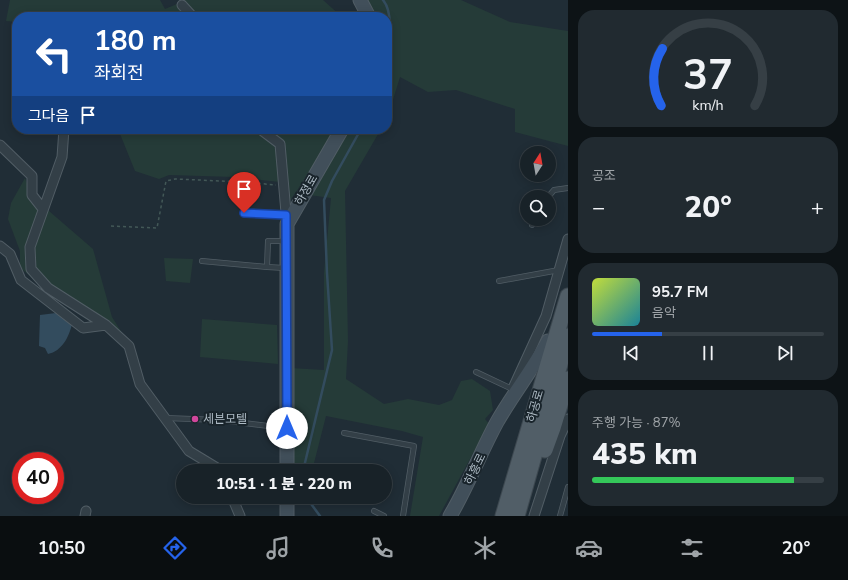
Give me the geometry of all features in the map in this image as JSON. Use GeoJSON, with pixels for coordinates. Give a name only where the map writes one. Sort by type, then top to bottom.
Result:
{"type":"FeatureCollection","features":[{"type":"Feature","properties":{"kind":"main road","name":"하공로"},"geometry":{"type":"LineString","coordinates":[[518,516],[561,339],[568,296]]}},
{"type":"Feature","properties":{"kind":"main road","name":"하공로"},"geometry":{"type":"LineString","coordinates":[[503,516],[561,339]]}},
{"type":"Feature","properties":{"kind":"main road"},"geometry":{"type":"LineString","coordinates":[[518,516],[553,428],[568,379]]}},
{"type":"Feature","properties":{"kind":"street"},"geometry":{"type":"LineString","coordinates":[[360,0],[366,12]]}},
{"type":"Feature","properties":{"kind":"street"},"geometry":{"type":"LineString","coordinates":[[182,5],[188,12]]}},
{"type":"Feature","properties":{"kind":"street"},"geometry":{"type":"LineString","coordinates":[[64,134],[62,157],[30,247],[31,269],[48,288],[106,325],[129,346],[140,384],[189,451],[210,464]]}},
{"type":"Feature","properties":{"kind":"street"},"geometry":{"type":"LineString","coordinates":[[267,134],[280,144],[284,186],[287,241],[287,464]]}},
{"type":"Feature","properties":{"kind":"street","name":"하정로"},"geometry":{"type":"LineString","coordinates":[[286,219],[339,134]]}},
{"type":"Feature","properties":{"kind":"street"},"geometry":{"type":"LineString","coordinates":[[0,145],[32,176],[32,195],[43,209]]}},
{"type":"Feature","properties":{"kind":"street"},"geometry":{"type":"LineString","coordinates":[[497,422],[546,316],[568,239]]}},
{"type":"Feature","properties":{"kind":"street"},"geometry":{"type":"LineString","coordinates":[[0,246],[10,254],[21,280],[82,328],[106,325]]}},
{"type":"Feature","properties":{"kind":"street","name":"하흥로"},"geometry":{"type":"LineString","coordinates":[[450,516],[460,499],[497,422],[540,358],[548,341],[561,339]]}},
{"type":"Feature","properties":{"kind":"street"},"geometry":{"type":"LineString","coordinates":[[534,516],[555,452],[567,424]]}},
{"type":"Feature","properties":{"kind":"street"},"geometry":{"type":"LineString","coordinates":[[235,504],[240,516]]}},
{"type":"Feature","properties":{"kind":"street"},"geometry":{"type":"LineString","coordinates":[[287,504],[287,516]]}},
{"type":"Feature","properties":{"kind":"lane"},"geometry":{"type":"LineString","coordinates":[[554,190],[568,188]]}},
{"type":"Feature","properties":{"kind":"lane"},"geometry":{"type":"LineString","coordinates":[[244,213],[286,219]]}},
{"type":"Feature","properties":{"kind":"lane"},"geometry":{"type":"LineString","coordinates":[[267,267],[268,241],[287,241]]}},
{"type":"Feature","properties":{"kind":"lane"},"geometry":{"type":"LineString","coordinates":[[202,261],[287,268]]}},
{"type":"Feature","properties":{"kind":"lane"},"geometry":{"type":"LineString","coordinates":[[500,281],[559,270]]}},
{"type":"Feature","properties":{"kind":"lane"},"geometry":{"type":"LineString","coordinates":[[476,372],[512,389]]}},
{"type":"Feature","properties":{"kind":"lane"},"geometry":{"type":"LineString","coordinates":[[165,418],[220,420],[287,428]]}},
{"type":"Feature","properties":{"kind":"lane"},"geometry":{"type":"LineString","coordinates":[[344,433],[414,446],[403,516]]}},
{"type":"Feature","properties":{"kind":"lane"},"geometry":{"type":"LineString","coordinates":[[560,516],[568,487]]}},
{"type":"Feature","properties":{"kind":"lane"},"geometry":{"type":"LineString","coordinates":[[374,511],[384,516]]}},
{"type":"Feature","properties":{"kind":"path"},"geometry":{"type":"LineString","coordinates":[[111,226],[157,228],[166,181],[175,179],[244,182],[284,186]]}},
{"type":"Feature","properties":{"kind":"green space"},"geometry":{"type":"Polygon","coordinates":[[[10,0],[160,0],[165,9],[177,4],[185,12],[12,12],[12,22],[6,21],[10,0]]]}},
{"type":"Feature","properties":{"kind":"green space"},"geometry":{"type":"Polygon","coordinates":[[[183,0],[323,0],[336,12],[193,12],[183,0]]]}},
{"type":"Feature","properties":{"kind":"green space"},"geometry":{"type":"Polygon","coordinates":[[[365,0],[461,0],[510,22],[568,31],[568,146],[515,132],[515,109],[456,90],[428,92],[400,77],[392,103],[392,12],[370,12],[365,0]]]}},
{"type":"Feature","properties":{"kind":"green space"},"geometry":{"type":"Polygon","coordinates":[[[120,134],[261,134],[276,145],[280,182],[234,177],[169,175],[159,179],[135,171],[120,134]]]}},
{"type":"Feature","properties":{"kind":"green space"},"geometry":{"type":"Polygon","coordinates":[[[271,134],[333,134],[320,158],[289,202],[281,142],[271,134]]]}},
{"type":"Feature","properties":{"kind":"green space"},"geometry":{"type":"Polygon","coordinates":[[[343,134],[378,134],[345,191],[348,341],[346,379],[384,404],[408,399],[439,405],[452,400],[461,381],[472,379],[490,391],[493,410],[485,419],[489,424],[439,516],[410,516],[423,437],[402,431],[326,416],[314,464],[293,464],[290,368],[324,370],[324,273],[331,198],[309,195],[343,134]]]}},
{"type":"Feature","properties":{"kind":"green space"},"geometry":{"type":"Polygon","coordinates":[[[25,178],[35,206],[49,211],[93,249],[112,317],[122,333],[88,320],[20,268],[20,251],[8,219],[11,203],[25,178]]]}},
{"type":"Feature","properties":{"kind":"green space"},"geometry":{"type":"Polygon","coordinates":[[[164,258],[193,259],[190,283],[166,281],[164,258]]]}},
{"type":"Feature","properties":{"kind":"green space"},"geometry":{"type":"Polygon","coordinates":[[[202,319],[277,325],[278,364],[200,357],[202,319]]]}},
{"type":"Feature","properties":{"kind":"water"},"geometry":{"type":"Polygon","coordinates":[[[56,313],[72,324],[69,334],[61,347],[48,354],[45,348],[39,346],[40,315],[56,313]]]}},
{"type":"Feature","properties":{"kind":"waterway"},"geometry":{"type":"LineString","coordinates":[[383,0],[389,12]]}},
{"type":"Feature","properties":{"kind":"waterway"},"geometry":{"type":"LineString","coordinates":[[305,464],[332,350],[324,200],[332,181],[358,134]]}},
{"type":"Feature","properties":{"kind":"waterway"},"geometry":{"type":"LineString","coordinates":[[311,504],[320,516]]}},
{"type":"Feature","properties":{"kind":"place","name":"세븐모텔"},"geometry":{"type":"Point","coordinates":[195,419]}},
{"type":"Feature","properties":{"kind":"route"},"geometry":{"type":"LineString","coordinates":[[244,213],[286,215],[287,428]]}}]}
